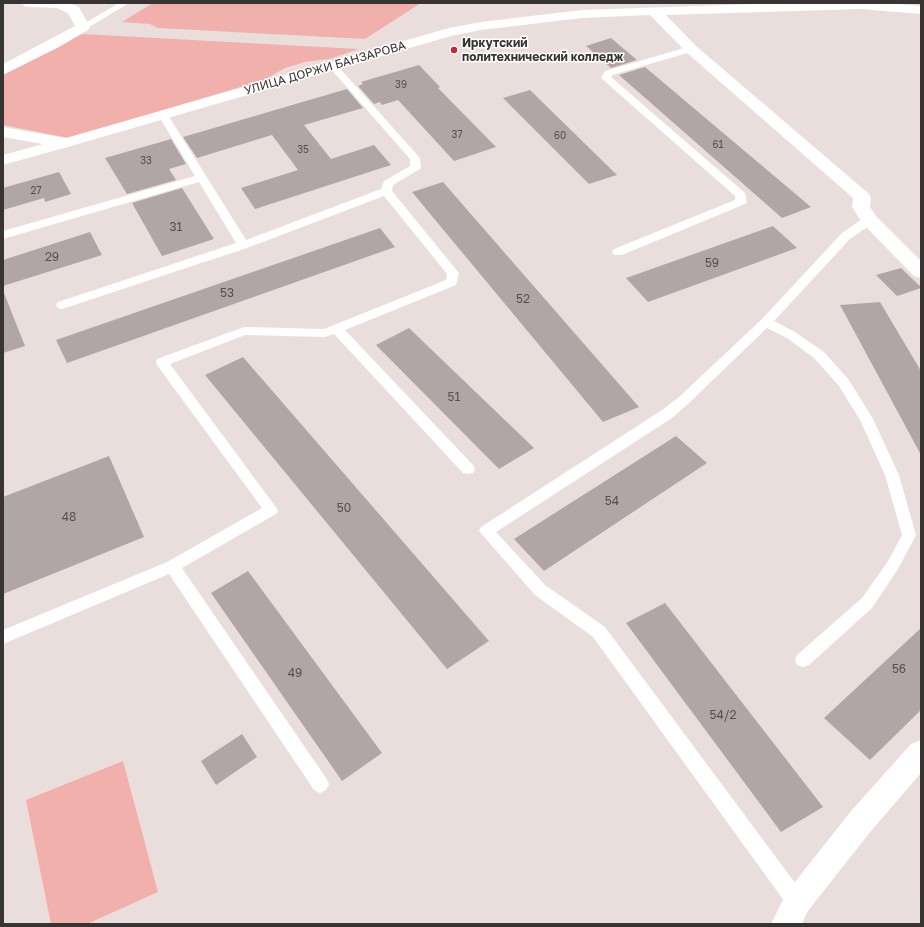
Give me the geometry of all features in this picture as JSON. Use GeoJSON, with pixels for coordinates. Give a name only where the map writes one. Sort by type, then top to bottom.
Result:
{"type":"FeatureCollection","features":[{"type":"Feature","properties":{"kind":"street"},"geometry":{"type":"LineString","coordinates":[[3,70],[67,37],[83,27],[74,10],[58,4],[29,3]]}},
{"type":"Feature","properties":{"kind":"street","name":"УЛИЦА ДОРЖИ БАНЗАРОВА"},"geometry":{"type":"LineString","coordinates":[[3,160],[449,32],[481,26],[582,14],[758,5],[860,6],[921,10]]}},
{"type":"Feature","properties":{"kind":"street"},"geometry":{"type":"LineString","coordinates":[[654,10],[691,49],[862,197],[861,207],[869,220],[921,272]]}},
{"type":"Feature","properties":{"kind":"street"},"geometry":{"type":"LineString","coordinates":[[3,132],[65,143]]}},
{"type":"Feature","properties":{"kind":"street"},"geometry":{"type":"LineString","coordinates":[[791,913],[861,821],[921,753]]}},
{"type":"Feature","properties":{"kind":"lane"},"geometry":{"type":"LineString","coordinates":[[83,27],[125,3]]}},
{"type":"Feature","properties":{"kind":"lane"},"geometry":{"type":"LineString","coordinates":[[618,252],[741,202],[741,195],[606,78],[608,73],[691,49]]}},
{"type":"Feature","properties":{"kind":"lane"},"geometry":{"type":"LineString","coordinates":[[333,66],[415,158],[416,167],[388,183],[386,191]]}},
{"type":"Feature","properties":{"kind":"lane"},"geometry":{"type":"LineString","coordinates":[[163,115],[243,245]]}},
{"type":"Feature","properties":{"kind":"lane"},"geometry":{"type":"LineString","coordinates":[[3,235],[202,178]]}},
{"type":"Feature","properties":{"kind":"lane"},"geometry":{"type":"LineString","coordinates":[[62,305],[243,245],[386,191]]}},
{"type":"Feature","properties":{"kind":"lane"},"geometry":{"type":"LineString","coordinates":[[3,637],[172,566],[271,510],[162,362],[244,331],[324,334],[452,282],[452,273],[386,191]]}},
{"type":"Feature","properties":{"kind":"lane"},"geometry":{"type":"LineString","coordinates":[[791,913],[599,632],[540,590],[486,531],[667,414],[684,400],[766,322],[846,236],[869,220]]}},
{"type":"Feature","properties":{"kind":"lane"},"geometry":{"type":"LineString","coordinates":[[766,322],[791,335],[819,356],[844,383],[866,419],[892,475],[909,535],[893,565],[867,603],[803,660]]}},
{"type":"Feature","properties":{"kind":"lane"},"geometry":{"type":"LineString","coordinates":[[337,329],[468,469]]}},
{"type":"Feature","properties":{"kind":"lane"},"geometry":{"type":"LineString","coordinates":[[172,566],[320,784]]}},
{"type":"Feature","properties":{"kind":"shaded area"},"geometry":{"type":"Polygon","coordinates":[[[153,3],[421,3],[365,39],[158,28],[150,24],[122,22],[153,3]]]}},
{"type":"Feature","properties":{"kind":"shaded area"},"geometry":{"type":"Polygon","coordinates":[[[82,34],[359,49],[329,59],[305,62],[285,68],[264,80],[69,138],[3,125],[3,74],[82,34]]]}},
{"type":"Feature","properties":{"kind":"shaded area"},"geometry":{"type":"Polygon","coordinates":[[[123,761],[158,892],[87,924],[51,924],[26,800],[123,761]]]}},
{"type":"Feature","properties":{"kind":"building"},"geometry":{"type":"Polygon","coordinates":[[[611,38],[637,60],[611,68],[586,46],[611,38]]]}},
{"type":"Feature","properties":{"kind":"building"},"geometry":{"type":"Polygon","coordinates":[[[419,65],[440,87],[438,88],[496,147],[454,161],[398,100],[382,105],[380,102],[374,104],[358,86],[363,84],[361,82],[419,65]]]}},
{"type":"Feature","properties":{"kind":"building"},"geometry":{"type":"Polygon","coordinates":[[[645,67],[811,207],[782,218],[619,75],[645,67]]]}},
{"type":"Feature","properties":{"kind":"building"},"geometry":{"type":"Polygon","coordinates":[[[347,89],[363,108],[304,125],[331,159],[374,145],[391,165],[255,209],[241,188],[298,170],[272,135],[197,158],[183,137],[347,89]]]}},
{"type":"Feature","properties":{"kind":"building"},"geometry":{"type":"Polygon","coordinates":[[[530,90],[617,175],[589,184],[503,98],[530,90]]]}},
{"type":"Feature","properties":{"kind":"building"},"geometry":{"type":"Polygon","coordinates":[[[171,139],[186,164],[169,169],[176,180],[127,194],[105,158],[171,139]]]}},
{"type":"Feature","properties":{"kind":"building"},"geometry":{"type":"Polygon","coordinates":[[[59,172],[71,194],[45,202],[44,198],[3,210],[3,188],[59,172]]]}},
{"type":"Feature","properties":{"kind":"building"},"geometry":{"type":"Polygon","coordinates":[[[443,182],[639,407],[603,422],[412,192],[443,182]]]}},
{"type":"Feature","properties":{"kind":"building"},"geometry":{"type":"Polygon","coordinates":[[[182,188],[214,239],[162,256],[132,203],[182,188]]]}},
{"type":"Feature","properties":{"kind":"building"},"geometry":{"type":"Polygon","coordinates":[[[773,226],[797,248],[648,302],[626,278],[773,226]]]}},
{"type":"Feature","properties":{"kind":"building"},"geometry":{"type":"Polygon","coordinates":[[[380,228],[395,247],[67,363],[56,340],[380,228]]]}},
{"type":"Feature","properties":{"kind":"building"},"geometry":{"type":"Polygon","coordinates":[[[90,232],[102,255],[3,286],[3,260],[90,232]]]}},
{"type":"Feature","properties":{"kind":"building"},"geometry":{"type":"Polygon","coordinates":[[[901,268],[921,288],[897,296],[876,275],[901,268]]]}},
{"type":"Feature","properties":{"kind":"building"},"geometry":{"type":"Polygon","coordinates":[[[4,293],[25,346],[3,353],[3,294],[4,293]]]}},
{"type":"Feature","properties":{"kind":"building"},"geometry":{"type":"Polygon","coordinates":[[[880,302],[921,371],[921,455],[840,305],[880,302]]]}},
{"type":"Feature","properties":{"kind":"building"},"geometry":{"type":"Polygon","coordinates":[[[409,328],[534,448],[499,469],[376,345],[409,328]]]}},
{"type":"Feature","properties":{"kind":"building"},"geometry":{"type":"Polygon","coordinates":[[[243,357],[489,641],[447,669],[205,375],[243,357]]]}},
{"type":"Feature","properties":{"kind":"building"},"geometry":{"type":"Polygon","coordinates":[[[676,436],[707,463],[544,571],[514,539],[676,436]]]}},
{"type":"Feature","properties":{"kind":"building"},"geometry":{"type":"Polygon","coordinates":[[[109,456],[144,537],[3,594],[3,497],[109,456]]]}},
{"type":"Feature","properties":{"kind":"building"},"geometry":{"type":"Polygon","coordinates":[[[248,571],[382,753],[342,781],[211,593],[248,571]]]}},
{"type":"Feature","properties":{"kind":"building"},"geometry":{"type":"Polygon","coordinates":[[[665,603],[823,807],[781,832],[626,623],[665,603]]]}},
{"type":"Feature","properties":{"kind":"building"},"geometry":{"type":"Polygon","coordinates":[[[921,628],[921,710],[870,760],[824,718],[921,628]]]}},
{"type":"Feature","properties":{"kind":"building"},"geometry":{"type":"Polygon","coordinates":[[[242,734],[257,757],[216,785],[201,761],[242,734]]]}},
{"type":"Feature","properties":{"kind":"place","name":"Иркутский политехнический колледж"},"geometry":{"type":"Point","coordinates":[454,50]}}]}
